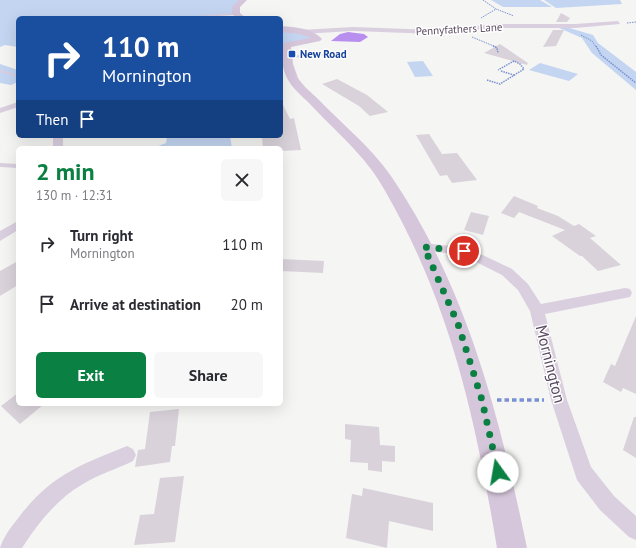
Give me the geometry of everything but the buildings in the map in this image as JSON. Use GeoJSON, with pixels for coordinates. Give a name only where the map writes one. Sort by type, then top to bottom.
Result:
{"type":"FeatureCollection","features":[{"type":"Feature","properties":{"kind":"street"},"geometry":{"type":"LineString","coordinates":[[240,16],[236,7],[243,0]]}},
{"type":"Feature","properties":{"kind":"street","name":"Pennyfathers Lane"},"geometry":{"type":"LineString","coordinates":[[301,32],[353,29],[436,32],[495,26],[575,26],[618,23]]}},
{"type":"Feature","properties":{"kind":"street"},"geometry":{"type":"LineString","coordinates":[[283,29],[311,34],[317,39]]}},
{"type":"Feature","properties":{"kind":"street"},"geometry":{"type":"LineString","coordinates":[[330,31],[317,39],[284,48],[295,82],[370,160],[391,186],[424,247],[458,324],[482,400],[501,486],[512,548]]}},
{"type":"Feature","properties":{"kind":"street"},"geometry":{"type":"LineString","coordinates":[[0,111],[16,105]]}},
{"type":"Feature","properties":{"kind":"street"},"geometry":{"type":"LineString","coordinates":[[0,237],[16,226]]}},
{"type":"Feature","properties":{"kind":"street","name":"Mornington"},"geometry":{"type":"LineString","coordinates":[[424,247],[464,251],[507,272],[523,287],[537,310],[559,400],[584,473],[607,503],[636,530]]}},
{"type":"Feature","properties":{"kind":"street"},"geometry":{"type":"LineString","coordinates":[[537,310],[626,293]]}},
{"type":"Feature","properties":{"kind":"street"},"geometry":{"type":"LineString","coordinates":[[10,548],[44,502],[62,487],[76,477],[127,455]]}},
{"type":"Feature","properties":{"kind":"lane"},"geometry":{"type":"LineString","coordinates":[[284,48],[342,54]]}},
{"type":"Feature","properties":{"kind":"lane"},"geometry":{"type":"LineString","coordinates":[[0,71],[16,75]]}},
{"type":"Feature","properties":{"kind":"lane"},"geometry":{"type":"LineString","coordinates":[[0,165],[16,166]]}},
{"type":"Feature","properties":{"kind":"path"},"geometry":{"type":"LineString","coordinates":[[483,0],[496,9]]}},
{"type":"Feature","properties":{"kind":"path"},"geometry":{"type":"LineString","coordinates":[[556,26],[592,41],[601,55],[636,83]]}},
{"type":"Feature","properties":{"kind":"path"},"geometry":{"type":"LineString","coordinates":[[461,30],[476,40],[497,48],[498,53]]}},
{"type":"Feature","properties":{"kind":"path"},"geometry":{"type":"LineString","coordinates":[[487,80],[500,84],[524,69],[514,61],[498,70]]}},
{"type":"Feature","properties":{"kind":"path"},"geometry":{"type":"LineString","coordinates":[[501,71],[514,75]]}},
{"type":"Feature","properties":{"kind":"path"},"geometry":{"type":"LineString","coordinates":[[482,400],[559,400]]}},
{"type":"Feature","properties":{"kind":"shaded area"},"geometry":{"type":"Polygon","coordinates":[[[0,0],[243,0],[236,14],[211,16],[16,16],[16,47],[5,45],[0,47],[0,0]]]}},
{"type":"Feature","properties":{"kind":"shaded area"},"geometry":{"type":"Polygon","coordinates":[[[491,0],[540,0],[552,7],[503,7],[491,0]]]}},
{"type":"Feature","properties":{"kind":"shaded area"},"geometry":{"type":"Polygon","coordinates":[[[544,0],[620,0],[622,4],[556,8],[544,0]]]}},
{"type":"Feature","properties":{"kind":"shaded area"},"geometry":{"type":"Polygon","coordinates":[[[557,27],[566,27],[593,35],[598,43],[636,72],[636,90],[592,53],[582,38],[557,27]]]}},
{"type":"Feature","properties":{"kind":"shaded area"},"geometry":{"type":"Polygon","coordinates":[[[283,29],[316,37],[286,45],[283,44],[283,29]]]}},
{"type":"Feature","properties":{"kind":"shaded area"},"geometry":{"type":"Polygon","coordinates":[[[348,32],[364,34],[368,37],[360,42],[331,41],[340,34],[348,32]]]}},
{"type":"Feature","properties":{"kind":"shaded area"},"geometry":{"type":"Polygon","coordinates":[[[423,61],[433,76],[415,77],[407,62],[423,61]]]}},
{"type":"Feature","properties":{"kind":"shaded area"},"geometry":{"type":"Polygon","coordinates":[[[540,63],[578,74],[569,81],[529,70],[540,63]]]}},
{"type":"Feature","properties":{"kind":"shaded area"},"geometry":{"type":"Polygon","coordinates":[[[0,64],[16,69],[16,83],[11,85],[0,83],[0,64]]]}},
{"type":"Feature","properties":{"kind":"shaded area"},"geometry":{"type":"Polygon","coordinates":[[[167,138],[230,138],[232,146],[158,146],[166,143],[167,138]]]}},
{"type":"Feature","properties":{"kind":"place","name":"New Road"},"geometry":{"type":"Point","coordinates":[292,54]}},
{"type":"Feature","properties":{"kind":"route"},"geometry":{"type":"LineString","coordinates":[[464,251],[424,247],[458,324],[482,400],[498,472]]}}]}
